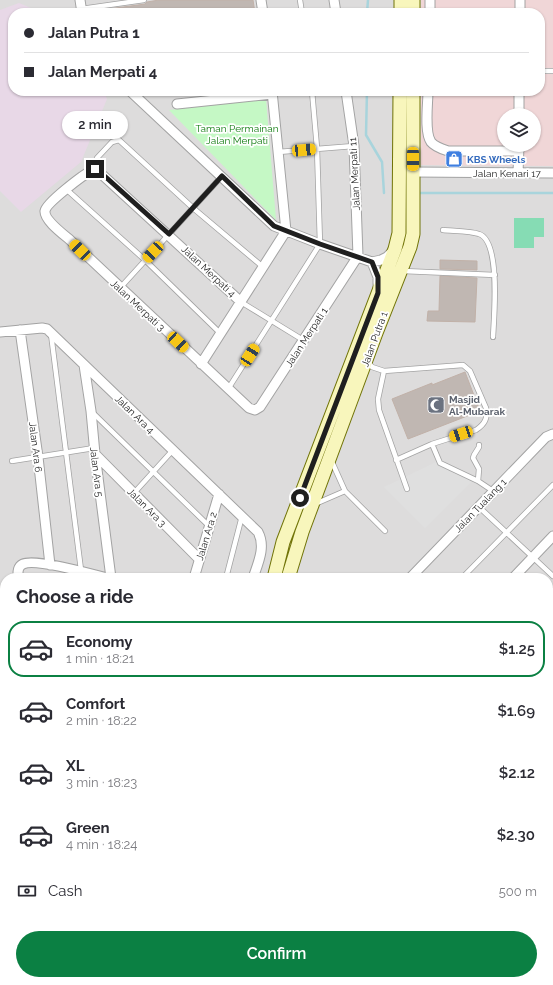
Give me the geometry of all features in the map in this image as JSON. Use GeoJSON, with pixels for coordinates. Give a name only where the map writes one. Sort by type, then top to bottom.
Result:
{"type":"FeatureCollection","features":[{"type":"Feature","properties":{"kind":"main road","name":"Jalan Putra 1"},"geometry":{"type":"LineString","coordinates":[[275,573],[283,542],[395,249],[399,233],[400,96]]}},
{"type":"Feature","properties":{"kind":"main road","name":"Jalan Putra 1"},"geometry":{"type":"LineString","coordinates":[[290,573],[302,532],[376,333],[410,247],[413,234],[413,96]]}},
{"type":"Feature","properties":{"kind":"street"},"geometry":{"type":"LineString","coordinates":[[135,96],[274,226],[372,262],[387,257],[395,249]]}},
{"type":"Feature","properties":{"kind":"street"},"geometry":{"type":"LineString","coordinates":[[177,104],[246,96]]}},
{"type":"Feature","properties":{"kind":"street"},"geometry":{"type":"LineString","coordinates":[[201,364],[286,231],[272,96]]}},
{"type":"Feature","properties":{"kind":"street","name":"Jalan Merpati 11"},"geometry":{"type":"LineString","coordinates":[[347,96],[354,146],[358,256]]}},
{"type":"Feature","properties":{"kind":"street"},"geometry":{"type":"LineString","coordinates":[[428,96],[428,134],[431,143],[439,148],[448,150],[497,149]]}},
{"type":"Feature","properties":{"kind":"street"},"geometry":{"type":"LineString","coordinates":[[519,96],[519,108]]}},
{"type":"Feature","properties":{"kind":"street"},"geometry":{"type":"LineString","coordinates":[[518,173],[519,152]]}},
{"type":"Feature","properties":{"kind":"street"},"geometry":{"type":"LineString","coordinates":[[66,189],[93,170]]}},
{"type":"Feature","properties":{"kind":"street","name":"Jalan Merpati 4"},"geometry":{"type":"LineString","coordinates":[[93,170],[99,171],[242,302]]}},
{"type":"Feature","properties":{"kind":"street","name":"Jalan Kenari 17"},"geometry":{"type":"LineString","coordinates":[[413,172],[553,173]]}},
{"type":"Feature","properties":{"kind":"street","name":"Jalan Merpati 3"},"geometry":{"type":"LineString","coordinates":[[66,189],[47,205],[45,210],[46,218],[249,408]]}},
{"type":"Feature","properties":{"kind":"street","name":"Jalan Merpati 1"},"geometry":{"type":"LineString","coordinates":[[249,408],[255,410],[260,407],[358,256]]}},
{"type":"Feature","properties":{"kind":"street"},"geometry":{"type":"LineString","coordinates":[[372,262],[378,277],[378,293]]}},
{"type":"Feature","properties":{"kind":"street"},"geometry":{"type":"LineString","coordinates":[[0,332],[44,328],[51,333]]}},
{"type":"Feature","properties":{"kind":"street","name":"Jalan Ara 6"},"geometry":{"type":"LineString","coordinates":[[20,330],[38,457],[50,565]]}},
{"type":"Feature","properties":{"kind":"street","name":"Jalan Ara 4"},"geometry":{"type":"LineString","coordinates":[[51,333],[258,532],[262,538],[262,547],[254,573]]}},
{"type":"Feature","properties":{"kind":"street","name":"Jalan Ara 5"},"geometry":{"type":"LineString","coordinates":[[84,365],[110,573]]}},
{"type":"Feature","properties":{"kind":"street","name":"Jalan Tualang 1"},"geometry":{"type":"LineString","coordinates":[[415,573],[546,437],[553,434]]}},
{"type":"Feature","properties":{"kind":"street","name":"Jalan Ara 3"},"geometry":{"type":"LineString","coordinates":[[94,451],[199,559]]}},
{"type":"Feature","properties":{"kind":"street","name":"Jalan Ara 2"},"geometry":{"type":"LineString","coordinates":[[195,573],[219,494]]}},
{"type":"Feature","properties":{"kind":"street"},"geometry":{"type":"LineString","coordinates":[[518,573],[553,536]]}},
{"type":"Feature","properties":{"kind":"street"},"geometry":{"type":"LineString","coordinates":[[18,573],[19,568],[24,563],[50,565],[91,573]]}},
{"type":"Feature","properties":{"kind":"lane"},"geometry":{"type":"LineString","coordinates":[[81,7],[144,0]]}},
{"type":"Feature","properties":{"kind":"lane"},"geometry":{"type":"LineString","coordinates":[[228,389],[320,244],[317,148],[312,96]]}},
{"type":"Feature","properties":{"kind":"lane"},"geometry":{"type":"LineString","coordinates":[[93,170],[97,158],[112,142],[119,140],[193,208],[263,267]]}},
{"type":"Feature","properties":{"kind":"lane"},"geometry":{"type":"LineString","coordinates":[[278,152],[354,146]]}},
{"type":"Feature","properties":{"kind":"lane"},"geometry":{"type":"LineString","coordinates":[[120,288],[222,176]]}},
{"type":"Feature","properties":{"kind":"lane"},"geometry":{"type":"LineString","coordinates":[[66,189],[145,260],[220,334]]}},
{"type":"Feature","properties":{"kind":"lane"},"geometry":{"type":"LineString","coordinates":[[442,230],[480,234],[485,238],[492,252],[495,275],[493,337]]}},
{"type":"Feature","properties":{"kind":"lane"},"geometry":{"type":"LineString","coordinates":[[387,269],[400,271],[495,275]]}},
{"type":"Feature","properties":{"kind":"lane"},"geometry":{"type":"LineString","coordinates":[[242,302],[303,340]]}},
{"type":"Feature","properties":{"kind":"lane"},"geometry":{"type":"LineString","coordinates":[[51,333],[81,570]]}},
{"type":"Feature","properties":{"kind":"lane"},"geometry":{"type":"LineString","coordinates":[[368,357],[372,367],[384,371],[459,364],[463,365],[470,371],[486,408],[487,415],[485,421],[476,430],[432,444],[396,460]]}},
{"type":"Feature","properties":{"kind":"lane"},"geometry":{"type":"LineString","coordinates":[[384,371],[378,399],[379,410],[407,490]]}},
{"type":"Feature","properties":{"kind":"lane"},"geometry":{"type":"LineString","coordinates":[[91,411],[209,526]]}},
{"type":"Feature","properties":{"kind":"lane"},"geometry":{"type":"LineString","coordinates":[[432,444],[440,463],[478,481],[493,491]]}},
{"type":"Feature","properties":{"kind":"lane"},"geometry":{"type":"LineString","coordinates":[[478,481],[479,470],[473,458],[479,444]]}},
{"type":"Feature","properties":{"kind":"lane"},"geometry":{"type":"LineString","coordinates":[[134,493],[173,450]]}},
{"type":"Feature","properties":{"kind":"lane"},"geometry":{"type":"LineString","coordinates":[[12,461],[66,452],[94,451]]}},
{"type":"Feature","properties":{"kind":"lane"},"geometry":{"type":"LineString","coordinates":[[330,458],[345,491],[386,531]]}},
{"type":"Feature","properties":{"kind":"lane"},"geometry":{"type":"LineString","coordinates":[[467,573],[553,485]]}},
{"type":"Feature","properties":{"kind":"lane"},"geometry":{"type":"LineString","coordinates":[[312,506],[345,491]]}},
{"type":"Feature","properties":{"kind":"lane"},"geometry":{"type":"LineString","coordinates":[[479,506],[550,573]]}},
{"type":"Feature","properties":{"kind":"lane"},"geometry":{"type":"LineString","coordinates":[[227,573],[242,516]]}},
{"type":"Feature","properties":{"kind":"shaded area"},"geometry":{"type":"Polygon","coordinates":[[[0,0],[553,0],[553,573],[0,573],[0,0]]]}},
{"type":"Feature","properties":{"kind":"shaded area"},"geometry":{"type":"Polygon","coordinates":[[[421,0],[553,0],[553,166],[421,165],[421,96],[545,96],[545,8],[421,8],[421,0]]]}},
{"type":"Feature","properties":{"kind":"shaded area"},"geometry":{"type":"Polygon","coordinates":[[[19,3],[31,8],[8,8],[8,96],[106,96],[107,99],[81,162],[21,212],[0,191],[0,10],[19,3]]]}},
{"type":"Feature","properties":{"kind":"shaded area"},"geometry":{"type":"Polygon","coordinates":[[[440,460],[476,477],[425,528],[384,487],[440,460]]]}},
{"type":"Feature","properties":{"kind":"green space","name":"Taman Permainan Jalan Merpati"},"geometry":{"type":"Polygon","coordinates":[[[266,99],[276,220],[169,110],[266,99]]]}},
{"type":"Feature","properties":{"kind":"green space"},"geometry":{"type":"Polygon","coordinates":[[[514,218],[544,218],[544,237],[534,237],[534,248],[514,248],[514,218]]]}},
{"type":"Feature","properties":{"kind":"building"},"geometry":{"type":"Polygon","coordinates":[[[159,0],[253,0],[254,8],[116,8],[145,4],[147,2],[159,0]]]}},
{"type":"Feature","properties":{"kind":"building"},"geometry":{"type":"Polygon","coordinates":[[[440,260],[477,261],[477,270],[440,269],[440,260]]]}},
{"type":"Feature","properties":{"kind":"building"},"geometry":{"type":"Polygon","coordinates":[[[440,276],[477,278],[475,322],[427,321],[428,311],[439,311],[440,276]]]}},
{"type":"Feature","properties":{"kind":"building","name":"Masjid Al-Mubarak"},"geometry":{"type":"Polygon","coordinates":[[[465,372],[480,411],[408,439],[392,399],[465,372]]]}},
{"type":"Feature","properties":{"kind":"waterway"},"geometry":{"type":"LineString","coordinates":[[367,8],[368,0]]}},
{"type":"Feature","properties":{"kind":"waterway"},"geometry":{"type":"LineString","coordinates":[[367,96],[366,135],[382,162],[384,193]]}},
{"type":"Feature","properties":{"kind":"waterway"},"geometry":{"type":"LineString","coordinates":[[420,193],[553,193]]}},
{"type":"Feature","properties":{"kind":"place","name":"KBS Wheels"},"geometry":{"type":"Point","coordinates":[454,159]}},
{"type":"Feature","properties":{"kind":"place","name":"Masjid Al-Mubarak"},"geometry":{"type":"Point","coordinates":[436,405]}},
{"type":"Feature","properties":{"kind":"route"},"geometry":{"type":"LineString","coordinates":[[95,169],[169,234],[222,176],[274,226],[372,262],[378,277],[378,293],[300,498]]}}]}
